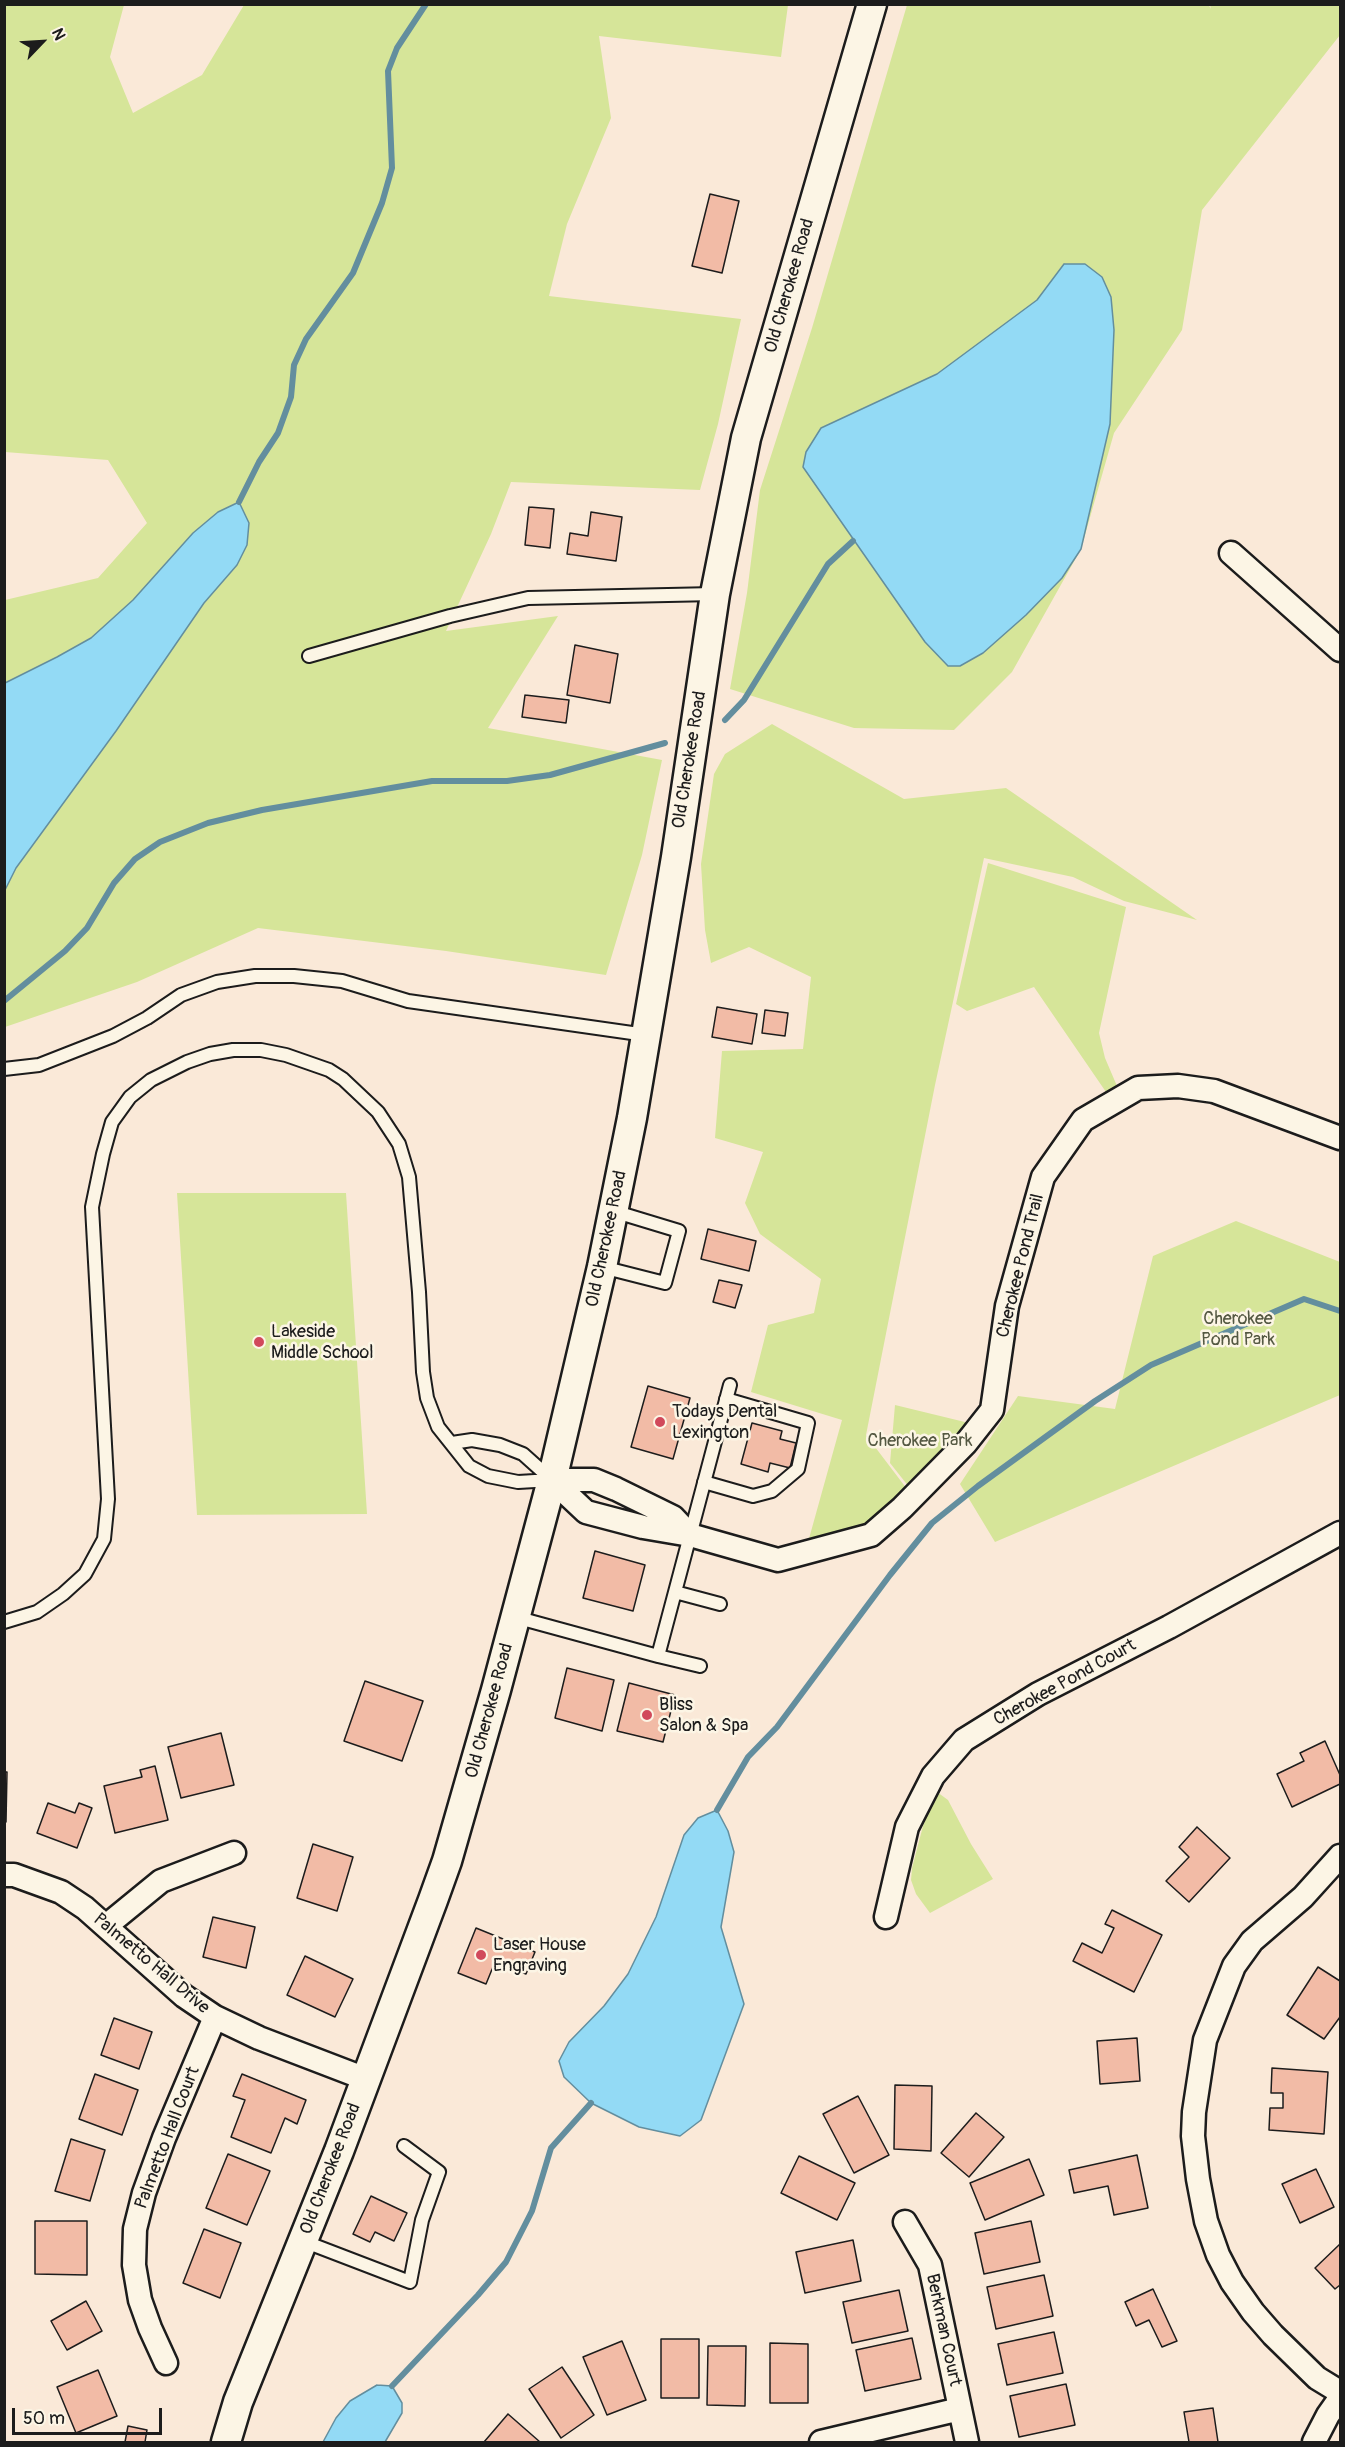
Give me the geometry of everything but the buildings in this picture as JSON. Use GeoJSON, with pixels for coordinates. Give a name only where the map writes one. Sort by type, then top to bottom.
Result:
{"type":"FeatureCollection","features":[{"type":"Feature","properties":{"kind":"street","name":"Old Cherokee Road"},"geometry":{"type":"LineString","coordinates":[[226,2442],[238,2402],[366,2079],[447,1861],[552,1480],[602,1267],[646,1035],[676,857],[715,594],[746,438],[872,4]]}},
{"type":"Feature","properties":{"kind":"street"},"geometry":{"type":"LineString","coordinates":[[1231,553],[1341,650]]}},
{"type":"Feature","properties":{"kind":"street","name":"Cherokee Pond Trail"},"geometry":{"type":"LineString","coordinates":[[552,1480],[586,1512],[643,1527],[690,1535],[778,1560],[871,1535],[903,1508],[966,1443],[992,1410],[1007,1306],[1043,1177],[1083,1120],[1137,1088],[1178,1086],[1214,1091],[1341,1138]]}},
{"type":"Feature","properties":{"kind":"street","name":"Cherokee Pond Trail"},"geometry":{"type":"LineString","coordinates":[[552,1480],[594,1480],[673,1517],[690,1535]]}},
{"type":"Feature","properties":{"kind":"street","name":"Cherokee Pond Court"},"geometry":{"type":"LineString","coordinates":[[886,1917],[907,1827],[933,1776],[964,1740],[1038,1694],[1341,1533]]}},
{"type":"Feature","properties":{"kind":"street"},"geometry":{"type":"LineString","coordinates":[[106,1926],[161,1881],[234,1853]]}},
{"type":"Feature","properties":{"kind":"street"},"geometry":{"type":"LineString","coordinates":[[1341,1856],[1303,1897],[1252,1941],[1234,1966],[1204,2040],[1193,2136],[1206,2221],[1218,2255],[1232,2282],[1273,2335],[1317,2378],[1341,2392]]}},
{"type":"Feature","properties":{"kind":"street","name":"Palmetto Hall Drive"},"geometry":{"type":"LineString","coordinates":[[4,1875],[14,1875],[61,1893],[106,1926],[184,1996],[215,2017],[259,2038],[366,2079]]}},
{"type":"Feature","properties":{"kind":"street","name":"Palmetto Hall Court"},"geometry":{"type":"LineString","coordinates":[[166,2363],[140,2300],[134,2265],[135,2229],[144,2193],[164,2138],[215,2017]]}},
{"type":"Feature","properties":{"kind":"street","name":"Berkman Court"},"geometry":{"type":"LineString","coordinates":[[905,2222],[930,2265],[967,2442]]}},
{"type":"Feature","properties":{"kind":"street"},"geometry":{"type":"LineString","coordinates":[[1314,2442],[1328,2415],[1341,2398]]}},
{"type":"Feature","properties":{"kind":"street"},"geometry":{"type":"LineString","coordinates":[[821,2442],[960,2409]]}},
{"type":"Feature","properties":{"kind":"lane"},"geometry":{"type":"LineString","coordinates":[[309,656],[450,616],[528,598],[715,594]]}},
{"type":"Feature","properties":{"kind":"lane"},"geometry":{"type":"LineString","coordinates":[[4,1069],[39,1065],[113,1036],[147,1018],[181,995],[217,982],[255,976],[294,976],[342,981],[408,1001],[646,1035]]}},
{"type":"Feature","properties":{"kind":"lane"},"geometry":{"type":"LineString","coordinates":[[4,1622],[37,1612],[63,1594],[85,1574],[104,1539],[108,1499],[92,1207],[112,1122],[130,1097],[151,1080],[187,1062],[233,1050],[261,1050],[286,1055],[329,1070],[343,1079],[378,1112],[399,1144],[409,1177],[427,1398],[438,1426],[470,1466],[488,1476],[518,1482],[552,1480]]}},
{"type":"Feature","properties":{"kind":"lane"},"geometry":{"type":"LineString","coordinates":[[602,1267],[665,1283],[679,1231],[613,1211]]}},
{"type":"Feature","properties":{"kind":"lane"},"geometry":{"type":"LineString","coordinates":[[657,1656],[730,1385]]}},
{"type":"Feature","properties":{"kind":"lane"},"geometry":{"type":"LineString","coordinates":[[704,1482],[753,1496],[772,1491],[798,1469],[808,1423],[726,1399]]}},
{"type":"Feature","properties":{"kind":"lane"},"geometry":{"type":"LineString","coordinates":[[452,1443],[472,1440],[500,1445],[523,1454],[552,1480]]}},
{"type":"Feature","properties":{"kind":"lane"},"geometry":{"type":"LineString","coordinates":[[675,1592],[720,1604]]}},
{"type":"Feature","properties":{"kind":"lane"},"geometry":{"type":"LineString","coordinates":[[515,1617],[700,1666]]}},
{"type":"Feature","properties":{"kind":"lane"},"geometry":{"type":"LineString","coordinates":[[303,2241],[410,2282],[422,2220],[439,2172],[404,2146]]}},
{"type":"Feature","properties":{"kind":"green space"},"geometry":{"type":"Polygon","coordinates":[[[1208,4],[1211,9],[1210,5],[1340,5],[1340,35],[1202,210],[1182,330],[1114,433],[1081,549],[1012,672],[954,730],[854,728],[730,689],[747,593],[760,490],[812,328],[907,5],[1208,4]]]}},
{"type":"Feature","properties":{"kind":"green space"},"geometry":{"type":"Polygon","coordinates":[[[5,5],[124,5],[110,57],[133,113],[202,75],[244,5],[788,5],[781,57],[599,36],[611,118],[567,224],[549,296],[741,319],[718,424],[700,490],[511,482],[491,534],[446,631],[558,616],[488,728],[662,760],[642,855],[606,975],[446,951],[258,928],[137,982],[5,1027],[5,890],[16,868],[116,731],[204,603],[237,565],[239,502],[218,512],[193,533],[133,600],[91,638],[5,683],[5,600],[98,578],[147,523],[108,460],[5,452],[5,5]]]}},
{"type":"Feature","properties":{"kind":"green space"},"geometry":{"type":"Polygon","coordinates":[[[772,724],[904,799],[1006,788],[1197,920],[1124,901],[1073,877],[984,858],[935,1085],[866,1435],[913,1497],[902,1508],[805,1553],[842,1420],[751,1392],[768,1325],[814,1313],[821,1279],[760,1234],[745,1203],[763,1152],[715,1138],[722,1051],[803,1049],[811,977],[749,947],[711,963],[705,930],[701,864],[714,774],[725,754],[772,724]]]}},
{"type":"Feature","properties":{"kind":"green space"},"geometry":{"type":"Polygon","coordinates":[[[988,863],[1126,907],[1099,1033],[1105,1058],[1117,1086],[1106,1092],[1034,987],[967,1011],[956,1004],[988,863]]]}},
{"type":"Feature","properties":{"kind":"green space"},"geometry":{"type":"Polygon","coordinates":[[[177,1193],[346,1193],[367,1514],[197,1515],[177,1193]]]}},
{"type":"Feature","properties":{"kind":"green space","name":"Cherokee Pond Park"},"geometry":{"type":"Polygon","coordinates":[[[1236,1221],[1340,1262],[1340,1395],[995,1542],[960,1484],[1018,1396],[1115,1409],[1153,1256],[1236,1221]]]}},
{"type":"Feature","properties":{"kind":"green space","name":"Cherokee Park"},"geometry":{"type":"Polygon","coordinates":[[[895,1405],[969,1423],[913,1492],[890,1463],[895,1405]]]}},
{"type":"Feature","properties":{"kind":"green space"},"geometry":{"type":"Polygon","coordinates":[[[937,1792],[948,1800],[993,1879],[930,1913],[916,1894],[911,1880],[923,1826],[937,1792]]]}},
{"type":"Feature","properties":{"kind":"water"},"geometry":{"type":"Polygon","coordinates":[[[1064,264],[1085,264],[1102,277],[1111,297],[1114,330],[1110,424],[1081,549],[1062,578],[1026,615],[983,653],[960,666],[948,666],[925,642],[803,467],[806,452],[821,428],[937,374],[1037,300],[1064,264]]]}},
{"type":"Feature","properties":{"kind":"water"},"geometry":{"type":"Polygon","coordinates":[[[239,502],[249,523],[247,545],[237,565],[204,603],[116,731],[16,868],[5,890],[5,683],[91,638],[133,600],[193,533],[218,512],[239,502]]]}},
{"type":"Feature","properties":{"kind":"water"},"geometry":{"type":"Polygon","coordinates":[[[717,1810],[728,1831],[734,1852],[721,1927],[744,2004],[701,2120],[680,2136],[639,2127],[591,2103],[564,2077],[559,2061],[569,2042],[604,2006],[628,1974],[656,1917],[684,1835],[698,1818],[717,1810]]]}},
{"type":"Feature","properties":{"kind":"water"},"geometry":{"type":"Polygon","coordinates":[[[377,2385],[392,2386],[402,2403],[402,2413],[385,2442],[323,2442],[336,2418],[350,2401],[377,2385]]]}},
{"type":"Feature","properties":{"kind":"waterway"},"geometry":{"type":"LineString","coordinates":[[239,502],[259,462],[278,433],[291,397],[294,365],[306,339],[353,273],[382,203],[392,168],[388,71],[397,48],[426,4]]}},
{"type":"Feature","properties":{"kind":"waterway"},"geometry":{"type":"LineString","coordinates":[[725,720],[744,700],[828,564],[853,541]]}},
{"type":"Feature","properties":{"kind":"waterway"},"geometry":{"type":"LineString","coordinates":[[4,1001],[65,951],[87,928],[114,883],[135,859],[160,842],[208,823],[262,810],[432,781],[507,781],[550,775],[665,743]]}},
{"type":"Feature","properties":{"kind":"waterway"},"geometry":{"type":"LineString","coordinates":[[717,1810],[748,1757],[777,1727],[890,1575],[932,1523],[978,1486],[1095,1401],[1151,1365],[1304,1299],[1340,1311]]}},
{"type":"Feature","properties":{"kind":"waterway"},"geometry":{"type":"LineString","coordinates":[[392,2386],[506,2262],[532,2211],[551,2148],[591,2103]]}},
{"type":"Feature","properties":{"kind":"place","name":"Lakeside Middle School"},"geometry":{"type":"Point","coordinates":[259,1342]}},
{"type":"Feature","properties":{"kind":"place","name":"Todays Dental Lexington"},"geometry":{"type":"Point","coordinates":[660,1422]}},
{"type":"Feature","properties":{"kind":"place","name":"Bliss Salon & Spa"},"geometry":{"type":"Point","coordinates":[647,1715]}},
{"type":"Feature","properties":{"kind":"place","name":"Laser House Engraving"},"geometry":{"type":"Point","coordinates":[481,1955]}}]}
